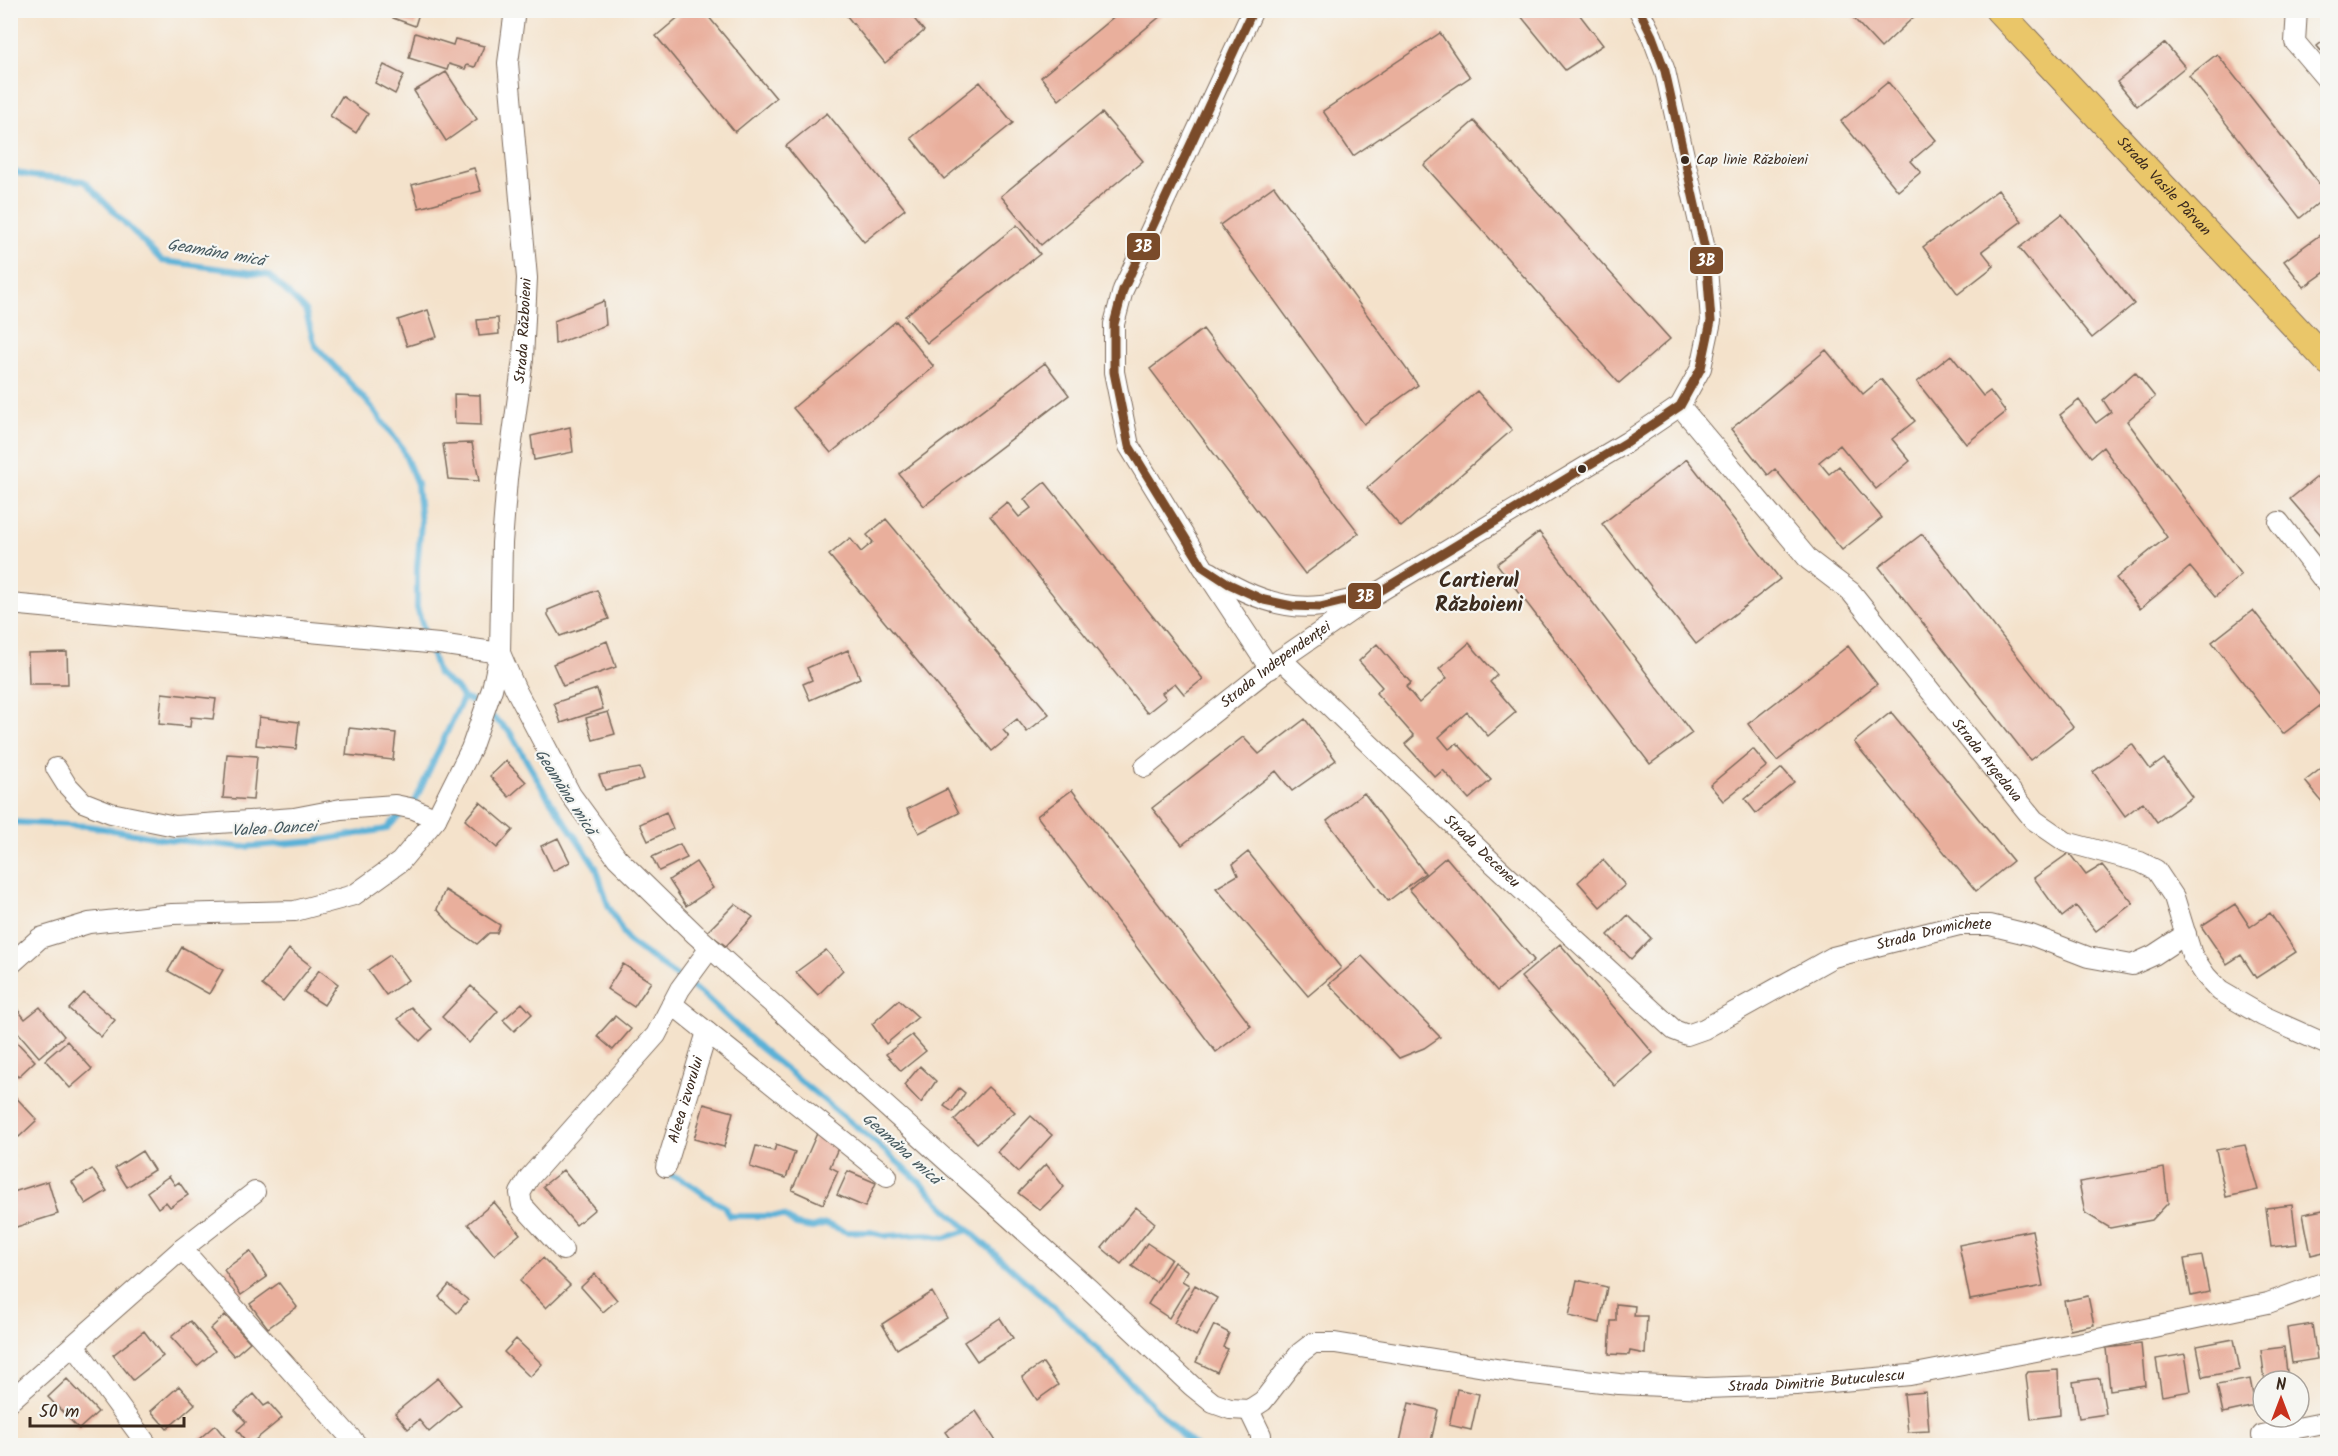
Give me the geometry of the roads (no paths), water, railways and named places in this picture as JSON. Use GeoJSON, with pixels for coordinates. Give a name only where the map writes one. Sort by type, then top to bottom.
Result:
{"type":"FeatureCollection","features":[{"type":"Feature","properties":{"kind":"main road","name":"Strada Vasile Pârvan"},"geometry":{"type":"LineString","coordinates":[[1998,10],[2328,362]]}},
{"type":"Feature","properties":{"kind":"street","name":"Strada Războieni"},"geometry":{"type":"LineString","coordinates":[[500,653],[502,543],[507,479],[523,359],[527,278],[508,63],[515,10]]}},
{"type":"Feature","properties":{"kind":"street","name":"Strada Deceneu"},"geometry":{"type":"LineString","coordinates":[[1253,10],[1123,290],[1114,324],[1114,372],[1129,446],[1203,567],[1275,664],[1674,1030],[1687,1035]]}},
{"type":"Feature","properties":{"kind":"street","name":"Strada Independenței"},"geometry":{"type":"LineString","coordinates":[[1145,767],[1275,664],[1377,593],[1627,442],[1680,406],[1701,368],[1711,321],[1706,254],[1665,71],[1639,10]]}},
{"type":"Feature","properties":{"kind":"street"},"geometry":{"type":"LineString","coordinates":[[2298,10],[2295,42],[2328,81]]}},
{"type":"Feature","properties":{"kind":"street","name":"Strada Argedava"},"geometry":{"type":"LineString","coordinates":[[1680,406],[1809,560],[1851,592],[2034,820],[2066,842],[2140,862],[2156,870],[2174,897],[2192,955],[2220,992],[2263,1016],[2328,1045]]}},
{"type":"Feature","properties":{"kind":"street"},"geometry":{"type":"LineString","coordinates":[[2279,522],[2328,586]]}},
{"type":"Feature","properties":{"kind":"street"},"geometry":{"type":"LineString","coordinates":[[1203,567],[1229,584],[1264,600],[1292,606],[1320,607],[1377,593]]}},
{"type":"Feature","properties":{"kind":"street"},"geometry":{"type":"LineString","coordinates":[[10,604],[439,644],[500,653]]}},
{"type":"Feature","properties":{"kind":"street"},"geometry":{"type":"LineString","coordinates":[[10,965],[40,938],[89,923],[172,914],[295,911],[354,895],[400,862],[436,819],[471,749],[492,689],[500,653]]}},
{"type":"Feature","properties":{"kind":"street"},"geometry":{"type":"LineString","coordinates":[[500,653],[515,688],[571,795],[617,858],[705,956],[1080,1281],[1212,1403],[1230,1410],[1249,1410],[1261,1440]]}},
{"type":"Feature","properties":{"kind":"street"},"geometry":{"type":"LineString","coordinates":[[56,768],[66,784],[83,802],[111,813],[175,826],[294,818],[341,809],[395,804],[414,809],[436,819]]}},
{"type":"Feature","properties":{"kind":"street","name":"Strada Dromichete"},"geometry":{"type":"LineString","coordinates":[[1687,1035],[1704,1029],[1833,957],[1959,925],[1990,925],[2031,935],[2088,957],[2132,965],[2154,955],[2186,934]]}},
{"type":"Feature","properties":{"kind":"street"},"geometry":{"type":"LineString","coordinates":[[563,1250],[522,1205],[520,1193],[529,1178],[656,1035],[676,997],[705,956]]}},
{"type":"Feature","properties":{"kind":"street"},"geometry":{"type":"LineString","coordinates":[[676,997],[707,1032],[887,1176]]}},
{"type":"Feature","properties":{"kind":"street","name":"Aleea izvorului"},"geometry":{"type":"LineString","coordinates":[[666,1167],[707,1032]]}},
{"type":"Feature","properties":{"kind":"street"},"geometry":{"type":"LineString","coordinates":[[10,1401],[182,1249],[255,1192]]}},
{"type":"Feature","properties":{"kind":"street"},"geometry":{"type":"LineString","coordinates":[[182,1249],[358,1446]]}},
{"type":"Feature","properties":{"kind":"street","name":"Strada Dimitrie Butuculescu"},"geometry":{"type":"LineString","coordinates":[[1249,1410],[1263,1401],[1300,1353],[1313,1343],[1335,1343],[1515,1372],[1619,1384],[1706,1388],[1796,1385],[1910,1375],[2083,1342],[2268,1303],[2328,1281]]}},
{"type":"Feature","properties":{"kind":"street"},"geometry":{"type":"LineString","coordinates":[[74,1345],[148,1446]]}},
{"type":"Feature","properties":{"kind":"street"},"geometry":{"type":"LineString","coordinates":[[2262,1435],[2328,1422]]}},
{"type":"Feature","properties":{"kind":"waterway","name":"Geamăna mică"},"geometry":{"type":"LineString","coordinates":[[10,171],[31,176],[84,181],[162,261],[269,275],[305,310],[315,345],[371,406],[402,448],[417,484],[421,523],[417,568],[417,608],[438,674],[456,688],[463,698],[475,702],[510,732],[544,791],[596,867],[608,905],[628,941],[706,997],[760,1048],[875,1142],[1075,1326],[1195,1446]]}},
{"type":"Feature","properties":{"kind":"waterway","name":"Valea Oancei"},"geometry":{"type":"LineString","coordinates":[[10,822],[88,826],[164,839],[243,847],[316,841],[386,829],[415,801],[463,698]]}},
{"type":"Feature","properties":{"kind":"waterway"},"geometry":{"type":"LineString","coordinates":[[669,1175],[685,1181],[724,1206],[729,1216],[784,1216],[796,1225],[812,1228],[826,1224],[847,1232],[870,1232],[887,1236],[925,1234],[944,1238],[969,1230]]}},
{"type":"Feature","properties":{"kind":"place","name":"Cap linie Războieni"},"geometry":{"type":"Point","coordinates":[1685,160]}},
{"type":"Feature","properties":{"kind":"district","name":"Cartierul Războieni"},"geometry":{"type":"Point","coordinates":[1479,593]}}]}
